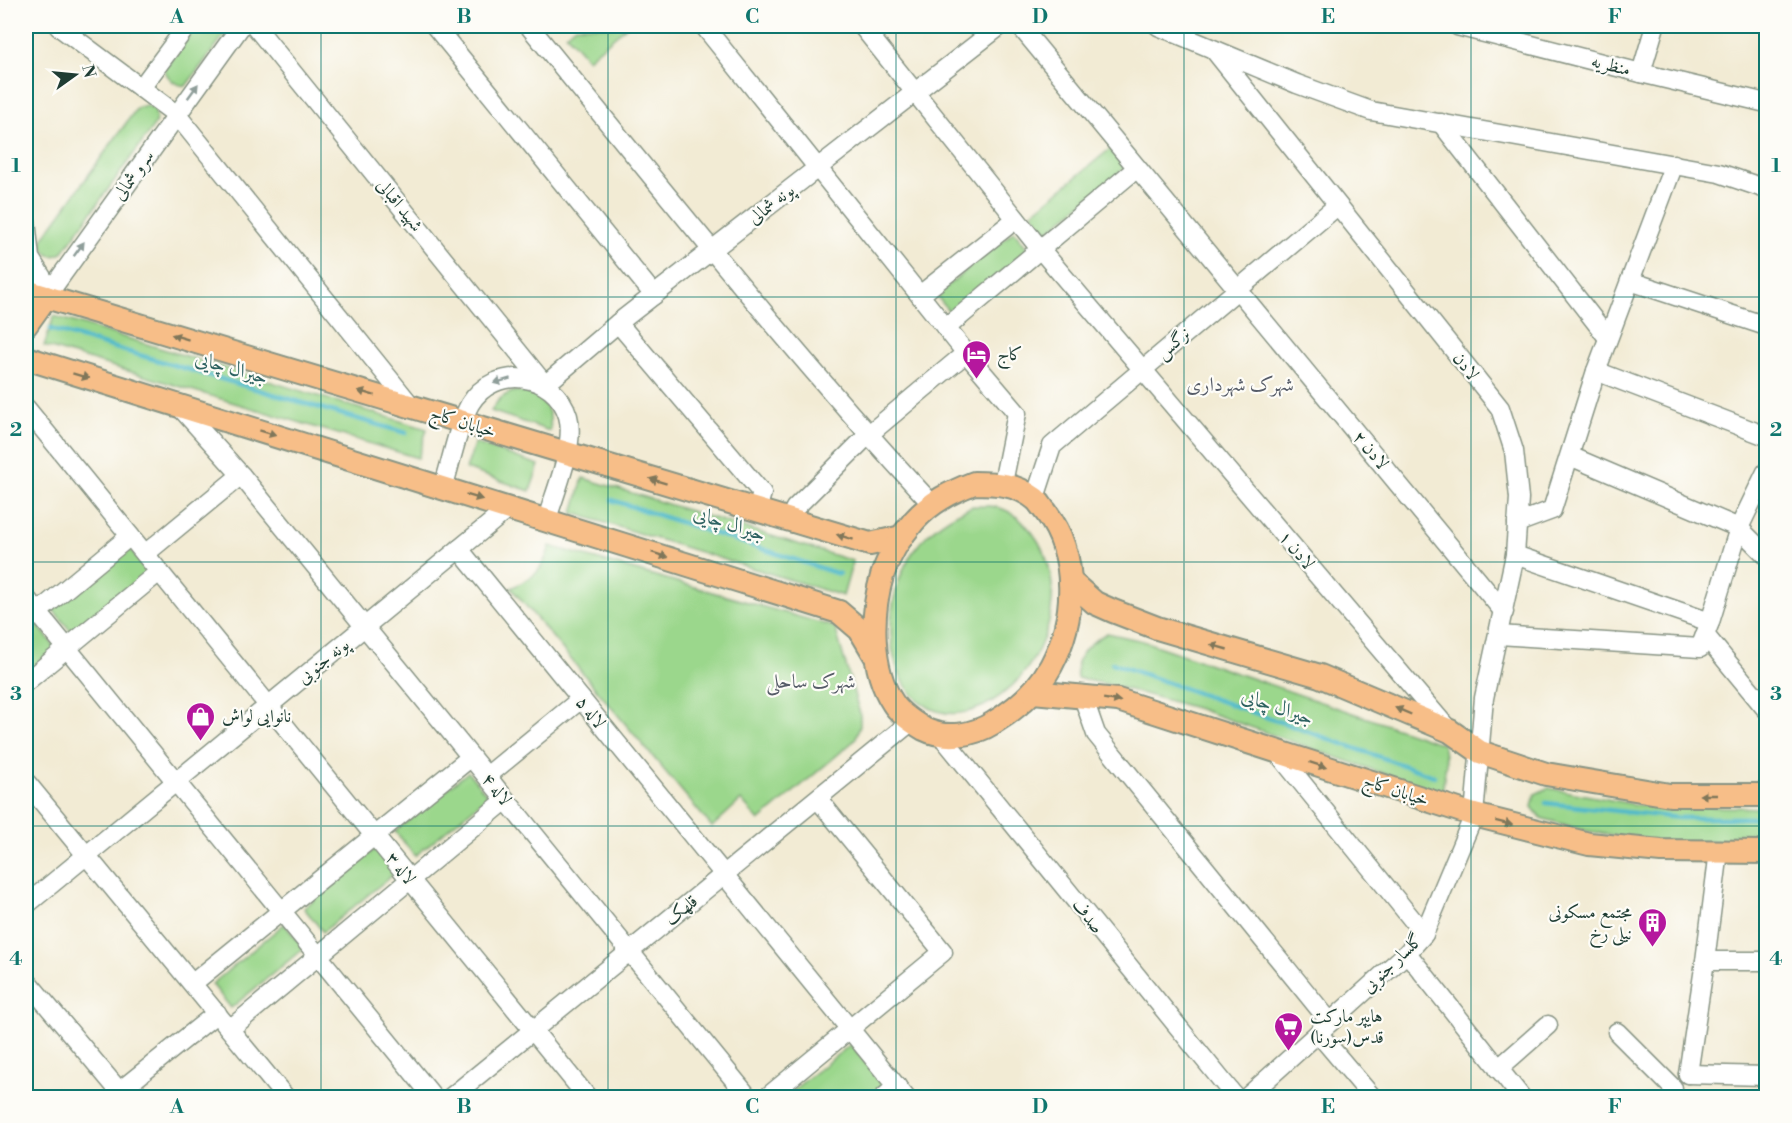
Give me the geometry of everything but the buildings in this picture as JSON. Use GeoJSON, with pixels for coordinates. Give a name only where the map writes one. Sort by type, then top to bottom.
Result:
{"type":"FeatureCollection","features":[{"type":"Feature","properties":{"kind":"main road","name":"سرو شمالی"},"geometry":{"type":"LineString","coordinates":[[26,325],[41,293]]}},
{"type":"Feature","properties":{"kind":"main road","name":"خیابان کاج"},"geometry":{"type":"LineString","coordinates":[[41,293],[870,544],[902,537]]}},
{"type":"Feature","properties":{"kind":"main road"},"geometry":{"type":"LineString","coordinates":[[26,358],[839,612],[860,630],[876,657]]}},
{"type":"Feature","properties":{"kind":"main road"},"geometry":{"type":"LineString","coordinates":[[974,483],[1003,483],[1035,498],[1057,527],[1066,554],[1070,581],[1070,611],[1063,640],[1050,667],[1033,692],[1010,713],[983,729],[962,735],[940,734],[927,730],[912,721],[893,704],[881,677],[876,657],[874,615],[882,574],[902,537],[932,504],[948,493],[974,483]]}},
{"type":"Feature","properties":{"kind":"main road"},"geometry":{"type":"LineString","coordinates":[[1070,581],[1095,603],[1156,628],[1320,676],[1450,731],[1480,752],[1546,774],[1670,795],[1767,795]]}},
{"type":"Feature","properties":{"kind":"main road","name":"خیابان کاج"},"geometry":{"type":"LineString","coordinates":[[1033,692],[1118,700],[1474,815],[1589,843],[1661,851],[1767,852]]}},
{"type":"Feature","properties":{"kind":"street"},"geometry":{"type":"LineString","coordinates":[[58,26],[177,115],[412,407]]}},
{"type":"Feature","properties":{"kind":"street"},"geometry":{"type":"LineString","coordinates":[[141,88],[187,26]]}},
{"type":"Feature","properties":{"kind":"street","name":"سرو شمالی"},"geometry":{"type":"LineString","coordinates":[[41,293],[177,115],[241,26]]}},
{"type":"Feature","properties":{"kind":"street","name":"شهید اقبالی"},"geometry":{"type":"LineString","coordinates":[[255,26],[545,386],[560,400],[568,417],[570,434],[547,519]]}},
{"type":"Feature","properties":{"kind":"street"},"geometry":{"type":"LineString","coordinates":[[435,26],[654,295]]}},
{"type":"Feature","properties":{"kind":"street"},"geometry":{"type":"LineString","coordinates":[[529,26],[712,250],[868,435],[932,504]]}},
{"type":"Feature","properties":{"kind":"street"},"geometry":{"type":"LineString","coordinates":[[704,26],[966,353],[1017,413],[1003,483]]}},
{"type":"Feature","properties":{"kind":"street","name":"لادن ۱"},"geometry":{"type":"LineString","coordinates":[[862,26],[1041,250],[1450,731]]}},
{"type":"Feature","properties":{"kind":"street","name":"پونه شمالی"},"geometry":{"type":"LineString","coordinates":[[545,386],[618,323],[1000,26]]}},
{"type":"Feature","properties":{"kind":"street","name":"لادن ۲"},"geometry":{"type":"LineString","coordinates":[[1020,26],[1504,612]]}},
{"type":"Feature","properties":{"kind":"street"},"geometry":{"type":"LineString","coordinates":[[1158,26],[1297,84],[1371,111],[1719,172],[1767,189]]}},
{"type":"Feature","properties":{"kind":"street","name":"منظریه"},"geometry":{"type":"LineString","coordinates":[[1457,26],[1641,73],[1767,102]]}},
{"type":"Feature","properties":{"kind":"street"},"geometry":{"type":"LineString","coordinates":[[1641,73],[1655,26]]}},
{"type":"Feature","properties":{"kind":"street","name":"لادن"},"geometry":{"type":"LineString","coordinates":[[1214,50],[1500,408],[1514,451],[1519,498],[1515,555],[1484,698],[1480,752]]}},
{"type":"Feature","properties":{"kind":"street"},"geometry":{"type":"LineString","coordinates":[[1441,123],[1608,338]]}},
{"type":"Feature","properties":{"kind":"street"},"geometry":{"type":"LineString","coordinates":[[1517,523],[1552,510],[1596,371],[1674,165]]}},
{"type":"Feature","properties":{"kind":"street"},"geometry":{"type":"LineString","coordinates":[[946,328],[1137,168]]}},
{"type":"Feature","properties":{"kind":"street","name":"نرگس"},"geometry":{"type":"LineString","coordinates":[[1035,498],[1052,446],[1337,206]]}},
{"type":"Feature","properties":{"kind":"street"},"geometry":{"type":"LineString","coordinates":[[920,295],[1016,219]]}},
{"type":"Feature","properties":{"kind":"street"},"geometry":{"type":"LineString","coordinates":[[26,221],[30,258],[41,293]]}},
{"type":"Feature","properties":{"kind":"street"},"geometry":{"type":"LineString","coordinates":[[1630,281],[1767,326]]}},
{"type":"Feature","properties":{"kind":"street"},"geometry":{"type":"LineString","coordinates":[[618,323],[762,493],[757,510]]}},
{"type":"Feature","properties":{"kind":"street"},"geometry":{"type":"LineString","coordinates":[[789,520],[795,508],[868,435],[966,353]]}},
{"type":"Feature","properties":{"kind":"street"},"geometry":{"type":"LineString","coordinates":[[1596,371],[1767,436]]}},
{"type":"Feature","properties":{"kind":"street"},"geometry":{"type":"LineString","coordinates":[[443,488],[463,422],[470,404],[481,390],[496,381],[514,377],[532,379],[545,386]]}},
{"type":"Feature","properties":{"kind":"street","name":"لاله ۴"},"geometry":{"type":"LineString","coordinates":[[179,406],[241,475],[749,1098]]}},
{"type":"Feature","properties":{"kind":"street","name":"لاله ۳"},"geometry":{"type":"LineString","coordinates":[[26,408],[588,1098]]}},
{"type":"Feature","properties":{"kind":"street"},"geometry":{"type":"LineString","coordinates":[[1570,456],[1739,528],[1767,555]]}},
{"type":"Feature","properties":{"kind":"street"},"geometry":{"type":"LineString","coordinates":[[1499,635],[1700,648],[1739,528],[1767,472]]}},
{"type":"Feature","properties":{"kind":"street"},"geometry":{"type":"LineString","coordinates":[[145,554],[241,475]]}},
{"type":"Feature","properties":{"kind":"street","name":"پونه جنوبی"},"geometry":{"type":"LineString","coordinates":[[26,905],[509,508]]}},
{"type":"Feature","properties":{"kind":"street"},"geometry":{"type":"LineString","coordinates":[[130,536],[29,611],[67,649],[434,1098]]}},
{"type":"Feature","properties":{"kind":"street","name":"لاله ۵"},"geometry":{"type":"LineString","coordinates":[[459,549],[850,1028],[896,1094]]}},
{"type":"Feature","properties":{"kind":"street"},"geometry":{"type":"LineString","coordinates":[[1515,555],[1708,628],[1767,709]]}},
{"type":"Feature","properties":{"kind":"street"},"geometry":{"type":"LineString","coordinates":[[26,682],[159,573]]}},
{"type":"Feature","properties":{"kind":"street"},"geometry":{"type":"LineString","coordinates":[[1083,697],[1096,734],[1324,1027],[1372,1098]]}},
{"type":"Feature","properties":{"kind":"street"},"geometry":{"type":"LineString","coordinates":[[487,776],[581,699]]}},
{"type":"Feature","properties":{"kind":"street","name":"قلهک"},"geometry":{"type":"LineString","coordinates":[[450,1098],[912,721]]}},
{"type":"Feature","properties":{"kind":"street","name":"صدف"},"geometry":{"type":"LineString","coordinates":[[940,734],[1236,1098]]}},
{"type":"Feature","properties":{"kind":"street"},"geometry":{"type":"LineString","coordinates":[[1277,752],[1424,934]]}},
{"type":"Feature","properties":{"kind":"street","name":"گلسار جنوبی"},"geometry":{"type":"LineString","coordinates":[[1246,1098],[1407,953],[1424,934],[1474,815],[1480,752]]}},
{"type":"Feature","properties":{"kind":"street"},"geometry":{"type":"LineString","coordinates":[[193,983],[282,913],[471,757]]}},
{"type":"Feature","properties":{"kind":"street"},"geometry":{"type":"LineString","coordinates":[[26,782],[286,1098]]}},
{"type":"Feature","properties":{"kind":"street"},"geometry":{"type":"LineString","coordinates":[[766,1098],[943,952],[818,799]]}},
{"type":"Feature","properties":{"kind":"street"},"geometry":{"type":"LineString","coordinates":[[230,1029],[506,800]]}},
{"type":"Feature","properties":{"kind":"street"},"geometry":{"type":"LineString","coordinates":[[1617,1032],[1668,1093],[1688,1074],[1719,851]]}},
{"type":"Feature","properties":{"kind":"street"},"geometry":{"type":"LineString","coordinates":[[1407,953],[1522,1098]]}},
{"type":"Feature","properties":{"kind":"street"},"geometry":{"type":"LineString","coordinates":[[1705,961],[1767,961]]}},
{"type":"Feature","properties":{"kind":"street"},"geometry":{"type":"LineString","coordinates":[[26,980],[125,1092],[217,1012]]}},
{"type":"Feature","properties":{"kind":"street"},"geometry":{"type":"LineString","coordinates":[[1498,1069],[1548,1025]]}},
{"type":"Feature","properties":{"kind":"street"},"geometry":{"type":"LineString","coordinates":[[1688,1074],[1767,1076]]}},
{"type":"Feature","properties":{"kind":"green space"},"geometry":{"type":"Polygon","coordinates":[[[197,26],[231,26],[186,86],[170,79],[164,69],[197,26]]]}},
{"type":"Feature","properties":{"kind":"green space"},"geometry":{"type":"Polygon","coordinates":[[[576,26],[627,26],[588,59],[566,34],[576,26]]]}},
{"type":"Feature","properties":{"kind":"green space"},"geometry":{"type":"Polygon","coordinates":[[[146,105],[155,109],[156,123],[62,253],[50,255],[43,247],[43,238],[137,108],[146,105]]]}},
{"type":"Feature","properties":{"kind":"green space"},"geometry":{"type":"Polygon","coordinates":[[[1110,149],[1125,168],[1047,232],[1032,213],[1110,149]]]}},
{"type":"Feature","properties":{"kind":"green space"},"geometry":{"type":"Polygon","coordinates":[[[1014,231],[1029,250],[951,314],[936,295],[1014,231]]]}},
{"type":"Feature","properties":{"kind":"green space"},"geometry":{"type":"Polygon","coordinates":[[[54,316],[427,429],[418,458],[44,346],[54,316]]]}},
{"type":"Feature","properties":{"kind":"green space"},"geometry":{"type":"Polygon","coordinates":[[[515,391],[531,394],[543,402],[549,414],[550,431],[491,411],[501,398],[515,391]]]}},
{"type":"Feature","properties":{"kind":"green space"},"geometry":{"type":"Polygon","coordinates":[[[475,443],[539,465],[530,491],[466,469],[475,443]]]}},
{"type":"Feature","properties":{"kind":"green space"},"geometry":{"type":"Polygon","coordinates":[[[583,478],[853,561],[843,596],[573,513],[583,478]]]}},
{"type":"Feature","properties":{"kind":"green space"},"geometry":{"type":"Polygon","coordinates":[[[973,506],[1001,508],[1012,513],[1032,532],[1045,554],[1051,577],[1052,601],[1048,625],[1039,648],[1027,669],[1010,687],[991,702],[977,709],[961,713],[945,713],[930,708],[913,695],[901,677],[894,656],[891,634],[892,610],[897,588],[915,549],[941,523],[973,506]]]}},
{"type":"Feature","properties":{"kind":"green space"},"geometry":{"type":"Polygon","coordinates":[[[127,545],[149,572],[73,634],[51,607],[127,545]]]}},
{"type":"Feature","properties":{"kind":"green space"},"geometry":{"type":"Polygon","coordinates":[[[550,546],[835,627],[860,714],[860,726],[855,740],[759,821],[741,800],[712,827],[511,588],[527,580],[541,568],[550,546]]]}},
{"type":"Feature","properties":{"kind":"green space"},"geometry":{"type":"Polygon","coordinates":[[[35,622],[57,649],[26,674],[26,629],[35,622]]]}},
{"type":"Feature","properties":{"kind":"green space"},"geometry":{"type":"Polygon","coordinates":[[[1107,633],[1143,641],[1443,744],[1446,762],[1442,794],[1196,708],[1077,678],[1080,656],[1094,641],[1107,633]]]}},
{"type":"Feature","properties":{"kind":"green space"},"geometry":{"type":"Polygon","coordinates":[[[468,772],[488,796],[415,856],[395,831],[468,772]]]}},
{"type":"Feature","properties":{"kind":"green space"},"geometry":{"type":"Polygon","coordinates":[[[1548,788],[1638,805],[1766,808],[1766,841],[1677,842],[1634,839],[1587,831],[1541,818],[1532,807],[1535,794],[1548,788]]]}},
{"type":"Feature","properties":{"kind":"green space"},"geometry":{"type":"Polygon","coordinates":[[[376,848],[396,872],[323,932],[304,908],[376,848]]]}},
{"type":"Feature","properties":{"kind":"green space"},"geometry":{"type":"Polygon","coordinates":[[[284,924],[304,948],[231,1008],[212,984],[284,924]]]}},
{"type":"Feature","properties":{"kind":"green space"},"geometry":{"type":"Polygon","coordinates":[[[851,1044],[885,1087],[872,1097],[783,1098],[851,1044]]]}},
{"type":"Feature","properties":{"kind":"waterway","name":"جیرال چایی"},"geometry":{"type":"LineString","coordinates":[[50,329],[406,433]]}},
{"type":"Feature","properties":{"kind":"waterway","name":"جیرال چایی"},"geometry":{"type":"LineString","coordinates":[[612,500],[839,574]]}},
{"type":"Feature","properties":{"kind":"waterway","name":"جیرال چایی"},"geometry":{"type":"LineString","coordinates":[[1112,663],[1434,776]]}},
{"type":"Feature","properties":{"kind":"waterway","name":"جیرال چایی"},"geometry":{"type":"LineString","coordinates":[[1546,803],[1679,818],[1766,818]]}},
{"type":"Feature","properties":{"kind":"place","name":"کاج"},"geometry":{"type":"Point","coordinates":[976,380]}},
{"type":"Feature","properties":{"kind":"place","name":"نانوایی لواش"},"geometry":{"type":"Point","coordinates":[201,742]}},
{"type":"Feature","properties":{"kind":"place","name":"مجتمع مسکونی نیلی رخ"},"geometry":{"type":"Point","coordinates":[1653,948]}},
{"type":"Feature","properties":{"kind":"place","name":"هایپر مارکت قدس(سورنا)"},"geometry":{"type":"Point","coordinates":[1289,1052]}},
{"type":"Feature","properties":{"kind":"district","name":"شهرک شهرداری"},"geometry":{"type":"Point","coordinates":[1240,384]}},
{"type":"Feature","properties":{"kind":"district","name":"شهرک ساحلی"},"geometry":{"type":"Point","coordinates":[811,681]}}]}
